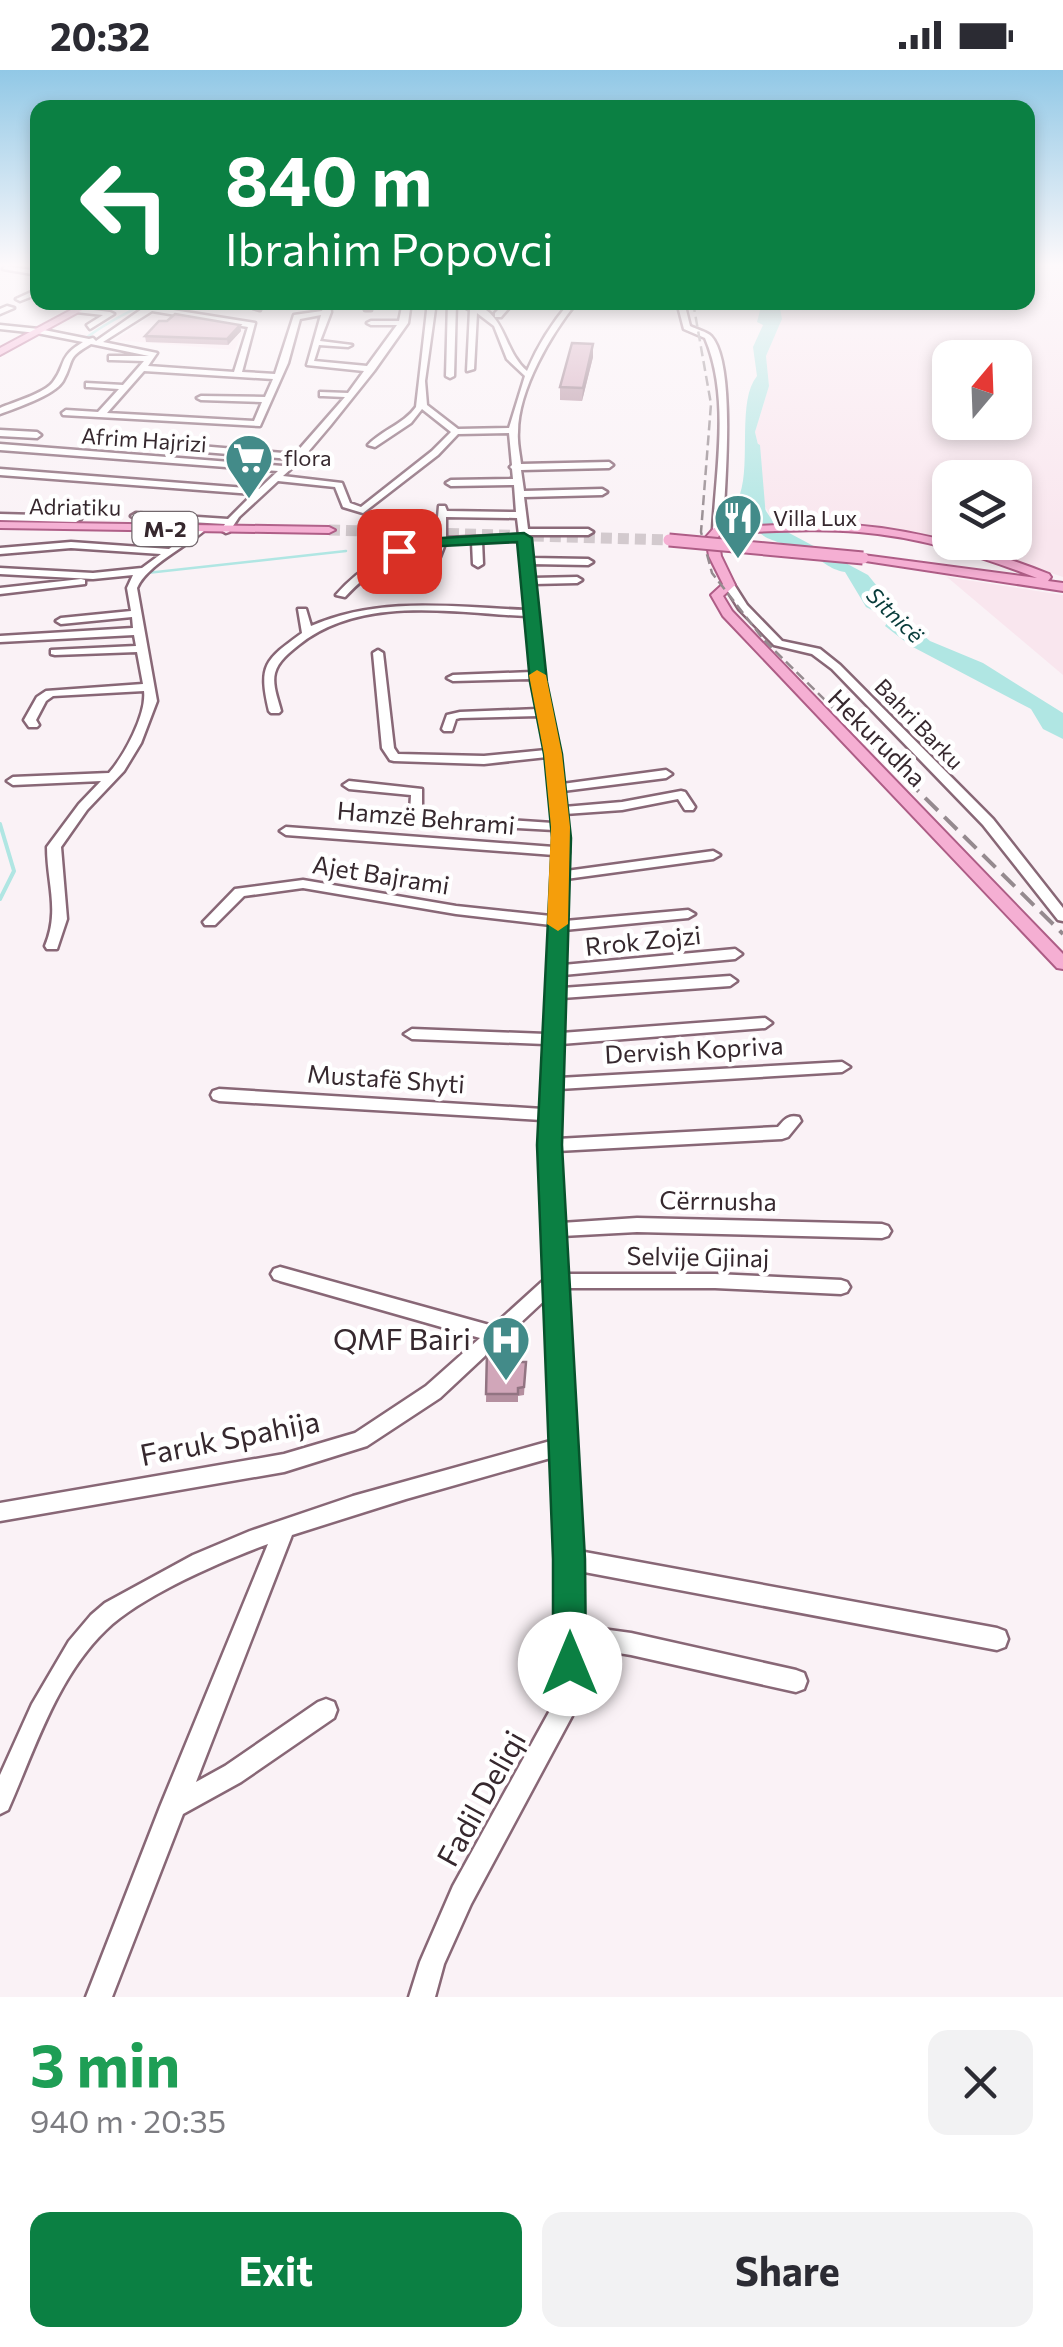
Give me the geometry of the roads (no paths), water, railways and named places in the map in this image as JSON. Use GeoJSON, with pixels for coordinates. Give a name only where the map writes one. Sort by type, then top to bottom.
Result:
{"type":"FeatureCollection","features":[{"type":"Feature","properties":{"kind":"main road","name":"Adriatiku"},"geometry":{"type":"LineString","coordinates":[[0,525],[329,530]]}},
{"type":"Feature","properties":{"kind":"main road"},"geometry":{"type":"LineString","coordinates":[[718,530],[833,527],[887,532],[984,553],[1022,574]]}},
{"type":"Feature","properties":{"kind":"main road","name":"Hekurudha"},"geometry":{"type":"LineString","coordinates":[[718,530],[712,538],[715,556],[728,585],[716,595],[726,613],[1063,964]]}},
{"type":"Feature","properties":{"kind":"main road"},"geometry":{"type":"LineString","coordinates":[[669,540],[1022,574],[1063,585]]}},
{"type":"Feature","properties":{"kind":"street"},"geometry":{"type":"LineString","coordinates":[[0,408],[52,382],[55,362],[66,355]]}},
{"type":"Feature","properties":{"kind":"street"},"geometry":{"type":"LineString","coordinates":[[0,408],[59,382],[61,364],[69,355]]}},
{"type":"Feature","properties":{"kind":"street"},"geometry":{"type":"LineString","coordinates":[[145,355],[153,357]]}},
{"type":"Feature","properties":{"kind":"street"},"geometry":{"type":"LineString","coordinates":[[237,374],[243,355]]}},
{"type":"Feature","properties":{"kind":"street"},"geometry":{"type":"LineString","coordinates":[[66,413],[256,424],[285,355]]}},
{"type":"Feature","properties":{"kind":"street"},"geometry":{"type":"LineString","coordinates":[[312,355],[310,363],[371,369]]}},
{"type":"Feature","properties":{"kind":"street"},"geometry":{"type":"LineString","coordinates":[[136,516],[228,526],[320,438],[381,355]]}},
{"type":"Feature","properties":{"kind":"street"},"geometry":{"type":"LineString","coordinates":[[425,355],[424,406],[456,432]]}},
{"type":"Feature","properties":{"kind":"street"},"geometry":{"type":"LineString","coordinates":[[450,376],[452,355]]}},
{"type":"Feature","properties":{"kind":"street"},"geometry":{"type":"LineString","coordinates":[[470,368],[471,355]]}},
{"type":"Feature","properties":{"kind":"street"},"geometry":{"type":"LineString","coordinates":[[506,355],[530,376]]}},
{"type":"Feature","properties":{"kind":"street","name":"Fadil Deliqi"},"geometry":{"type":"LineString","coordinates":[[422,1997],[432,1962],[462,1895],[549,1742],[564,1708],[570,1635],[549,1145],[561,827],[553,754],[538,675],[513,430],[540,355]]}},
{"type":"Feature","properties":{"kind":"street","name":"Hekurudha"},"geometry":{"type":"LineString","coordinates":[[716,355],[722,420],[718,530]]}},
{"type":"Feature","properties":{"kind":"street"},"geometry":{"type":"LineString","coordinates":[[112,358],[153,357]]}},
{"type":"Feature","properties":{"kind":"street"},"geometry":{"type":"LineString","coordinates":[[100,415],[153,357]]}},
{"type":"Feature","properties":{"kind":"street"},"geometry":{"type":"LineString","coordinates":[[142,368],[278,377]]}},
{"type":"Feature","properties":{"kind":"street"},"geometry":{"type":"LineString","coordinates":[[89,385],[124,387]]}},
{"type":"Feature","properties":{"kind":"street"},"geometry":{"type":"LineString","coordinates":[[323,394],[349,395]]}},
{"type":"Feature","properties":{"kind":"street"},"geometry":{"type":"LineString","coordinates":[[372,445],[412,422],[424,394]]}},
{"type":"Feature","properties":{"kind":"street"},"geometry":{"type":"LineString","coordinates":[[202,398],[267,400]]}},
{"type":"Feature","properties":{"kind":"street"},"geometry":{"type":"LineString","coordinates":[[336,472],[346,505],[356,510],[369,508],[456,432],[513,430]]}},
{"type":"Feature","properties":{"kind":"street"},"geometry":{"type":"LineString","coordinates":[[0,433],[38,435]]}},
{"type":"Feature","properties":{"kind":"street"},"geometry":{"type":"LineString","coordinates":[[94,440],[299,457]]}},
{"type":"Feature","properties":{"kind":"street","name":"Afrim Hajrizi"},"geometry":{"type":"LineString","coordinates":[[0,447],[281,473],[339,485]]}},
{"type":"Feature","properties":{"kind":"street"},"geometry":{"type":"LineString","coordinates":[[514,467],[609,465]]}},
{"type":"Feature","properties":{"kind":"street"},"geometry":{"type":"LineString","coordinates":[[0,472],[262,492]]}},
{"type":"Feature","properties":{"kind":"street"},"geometry":{"type":"LineString","coordinates":[[451,483],[602,492]]}},
{"type":"Feature","properties":{"kind":"street"},"geometry":{"type":"LineString","coordinates":[[433,562],[442,542],[442,509],[520,514]]}},
{"type":"Feature","properties":{"kind":"street"},"geometry":{"type":"LineString","coordinates":[[0,517],[76,519]]}},
{"type":"Feature","properties":{"kind":"street"},"geometry":{"type":"LineString","coordinates":[[0,591],[141,574],[200,530]]}},
{"type":"Feature","properties":{"kind":"street"},"geometry":{"type":"LineString","coordinates":[[341,596],[361,576],[399,551],[442,542],[588,532]]}},
{"type":"Feature","properties":{"kind":"street"},"geometry":{"type":"LineString","coordinates":[[477,539],[478,564]]}},
{"type":"Feature","properties":{"kind":"street"},"geometry":{"type":"LineString","coordinates":[[0,551],[56,544],[173,552]]}},
{"type":"Feature","properties":{"kind":"street"},"geometry":{"type":"LineString","coordinates":[[526,562],[588,562]]}},
{"type":"Feature","properties":{"kind":"street"},"geometry":{"type":"LineString","coordinates":[[0,571],[93,576],[141,574]]}},
{"type":"Feature","properties":{"kind":"street"},"geometry":{"type":"LineString","coordinates":[[52,946],[62,926],[62,891],[54,847],[112,777],[134,743],[151,701],[132,593],[141,574]]}},
{"type":"Feature","properties":{"kind":"street"},"geometry":{"type":"LineString","coordinates":[[528,581],[577,580]]}},
{"type":"Feature","properties":{"kind":"street","name":"Bahri Barku"},"geometry":{"type":"LineString","coordinates":[[728,585],[778,643],[816,651],[836,667],[988,822],[1063,917]]}},
{"type":"Feature","properties":{"kind":"street"},"geometry":{"type":"LineString","coordinates":[[302,611],[307,633]]}},
{"type":"Feature","properties":{"kind":"street"},"geometry":{"type":"LineString","coordinates":[[275,711],[270,670],[307,633],[332,621],[376,612],[532,613]]}},
{"type":"Feature","properties":{"kind":"street"},"geometry":{"type":"LineString","coordinates":[[61,621],[136,613]]}},
{"type":"Feature","properties":{"kind":"street"},"geometry":{"type":"LineString","coordinates":[[0,639],[140,631]]}},
{"type":"Feature","properties":{"kind":"street"},"geometry":{"type":"LineString","coordinates":[[55,652],[142,650]]}},
{"type":"Feature","properties":{"kind":"street"},"geometry":{"type":"LineString","coordinates":[[378,653],[388,748],[394,757],[484,760],[553,754]]}},
{"type":"Feature","properties":{"kind":"street"},"geometry":{"type":"LineString","coordinates":[[453,678],[538,675]]}},
{"type":"Feature","properties":{"kind":"street"},"geometry":{"type":"LineString","coordinates":[[32,725],[30,720],[36,708],[50,694],[150,687]]}},
{"type":"Feature","properties":{"kind":"street"},"geometry":{"type":"LineString","coordinates":[[448,729],[452,717],[460,715],[544,712]]}},
{"type":"Feature","properties":{"kind":"street"},"geometry":{"type":"LineString","coordinates":[[556,788],[666,774]]}},
{"type":"Feature","properties":{"kind":"street"},"geometry":{"type":"LineString","coordinates":[[13,780],[112,777]]}},
{"type":"Feature","properties":{"kind":"street"},"geometry":{"type":"LineString","coordinates":[[349,785],[418,792],[416,812],[428,819],[561,827]]}},
{"type":"Feature","properties":{"kind":"street"},"geometry":{"type":"LineString","coordinates":[[559,811],[622,806],[680,795],[689,808]]}},
{"type":"Feature","properties":{"kind":"street","name":"Hamzë Behrami"},"geometry":{"type":"LineString","coordinates":[[286,831],[562,852]]}},
{"type":"Feature","properties":{"kind":"street"},"geometry":{"type":"LineString","coordinates":[[560,876],[713,855]]}},
{"type":"Feature","properties":{"kind":"street","name":"Ajet Bajrami"},"geometry":{"type":"LineString","coordinates":[[210,922],[240,892],[303,884],[558,924],[688,914]]}},
{"type":"Feature","properties":{"kind":"street","name":"Rrok Zojzi"},"geometry":{"type":"LineString","coordinates":[[556,972],[736,954]]}},
{"type":"Feature","properties":{"kind":"street"},"geometry":{"type":"LineString","coordinates":[[554,994],[730,981]]}},
{"type":"Feature","properties":{"kind":"street"},"geometry":{"type":"LineString","coordinates":[[412,1034],[552,1039],[765,1023]]}},
{"type":"Feature","properties":{"kind":"street","name":"Dervish Kopriva"},"geometry":{"type":"LineString","coordinates":[[550,1084],[842,1067]]}},
{"type":"Feature","properties":{"kind":"street","name":"Mustafë Shyti"},"geometry":{"type":"LineString","coordinates":[[219,1096],[550,1115]]}},
{"type":"Feature","properties":{"kind":"street"},"geometry":{"type":"LineString","coordinates":[[549,1145],[782,1133],[793,1120]]}},
{"type":"Feature","properties":{"kind":"street","name":"Cërrnusha"},"geometry":{"type":"LineString","coordinates":[[552,1230],[637,1224],[882,1230]]}},
{"type":"Feature","properties":{"kind":"street"},"geometry":{"type":"LineString","coordinates":[[280,1274],[494,1334]]}},
{"type":"Feature","properties":{"kind":"street","name":"Selvije Gjinaj"},"geometry":{"type":"LineString","coordinates":[[554,1281],[715,1281],[841,1287]]}},
{"type":"Feature","properties":{"kind":"street","name":"Faruk Spahija"},"geometry":{"type":"LineString","coordinates":[[0,1512],[323,1454],[360,1440],[433,1392],[554,1281]]}},
{"type":"Feature","properties":{"kind":"street"},"geometry":{"type":"LineString","coordinates":[[0,1802],[57,1673],[95,1625],[190,1566],[459,1473],[562,1446]]}},
{"type":"Feature","properties":{"kind":"street"},"geometry":{"type":"LineString","coordinates":[[99,1997],[284,1531]]}},
{"type":"Feature","properties":{"kind":"street"},"geometry":{"type":"LineString","coordinates":[[569,1559],[997,1639]]}},
{"type":"Feature","properties":{"kind":"street"},"geometry":{"type":"LineString","coordinates":[[570,1635],[631,1644],[796,1681]]}},
{"type":"Feature","properties":{"kind":"street"},"geometry":{"type":"LineString","coordinates":[[172,1808],[233,1774],[326,1710]]}},
{"type":"Feature","properties":{"kind":"water"},"geometry":{"type":"Polygon","coordinates":[[[754,355],[766,355],[769,386],[755,432],[759,449],[754,488],[776,526],[868,575],[901,616],[930,641],[983,663],[1063,713],[1063,739],[1043,729],[1031,709],[911,646],[885,626],[890,619],[866,607],[845,572],[759,532],[740,494],[747,400],[757,376],[754,355]]]}},
{"type":"Feature","properties":{"kind":"waterway"},"geometry":{"type":"LineString","coordinates":[[57,379],[69,355]]}},
{"type":"Feature","properties":{"kind":"waterway","name":"Sitnicë"},"geometry":{"type":"LineString","coordinates":[[753,445],[758,519],[763,522]]}},
{"type":"Feature","properties":{"kind":"waterway"},"geometry":{"type":"LineString","coordinates":[[147,573],[346,551]]}},
{"type":"Feature","properties":{"kind":"waterway"},"geometry":{"type":"LineString","coordinates":[[0,824],[14,871],[0,899]]}},
{"type":"Feature","properties":{"kind":"tunnel"},"geometry":{"type":"LineString","coordinates":[[329,530],[669,540]]}},
{"type":"Feature","properties":{"kind":"railway"},"geometry":{"type":"LineString","coordinates":[[702,355],[711,404],[701,532],[712,573],[764,640],[831,706]]}},
{"type":"Feature","properties":{"kind":"railway"},"geometry":{"type":"LineString","coordinates":[[829,703],[1063,934]]}},
{"type":"Feature","properties":{"kind":"place","name":"flora"},"geometry":{"type":"Point","coordinates":[249,500]}},
{"type":"Feature","properties":{"kind":"place","name":"Villa Lux"},"geometry":{"type":"Point","coordinates":[738,560]}},
{"type":"Feature","properties":{"kind":"place","name":"QMF Bairi"},"geometry":{"type":"Point","coordinates":[506,1382]}}]}
